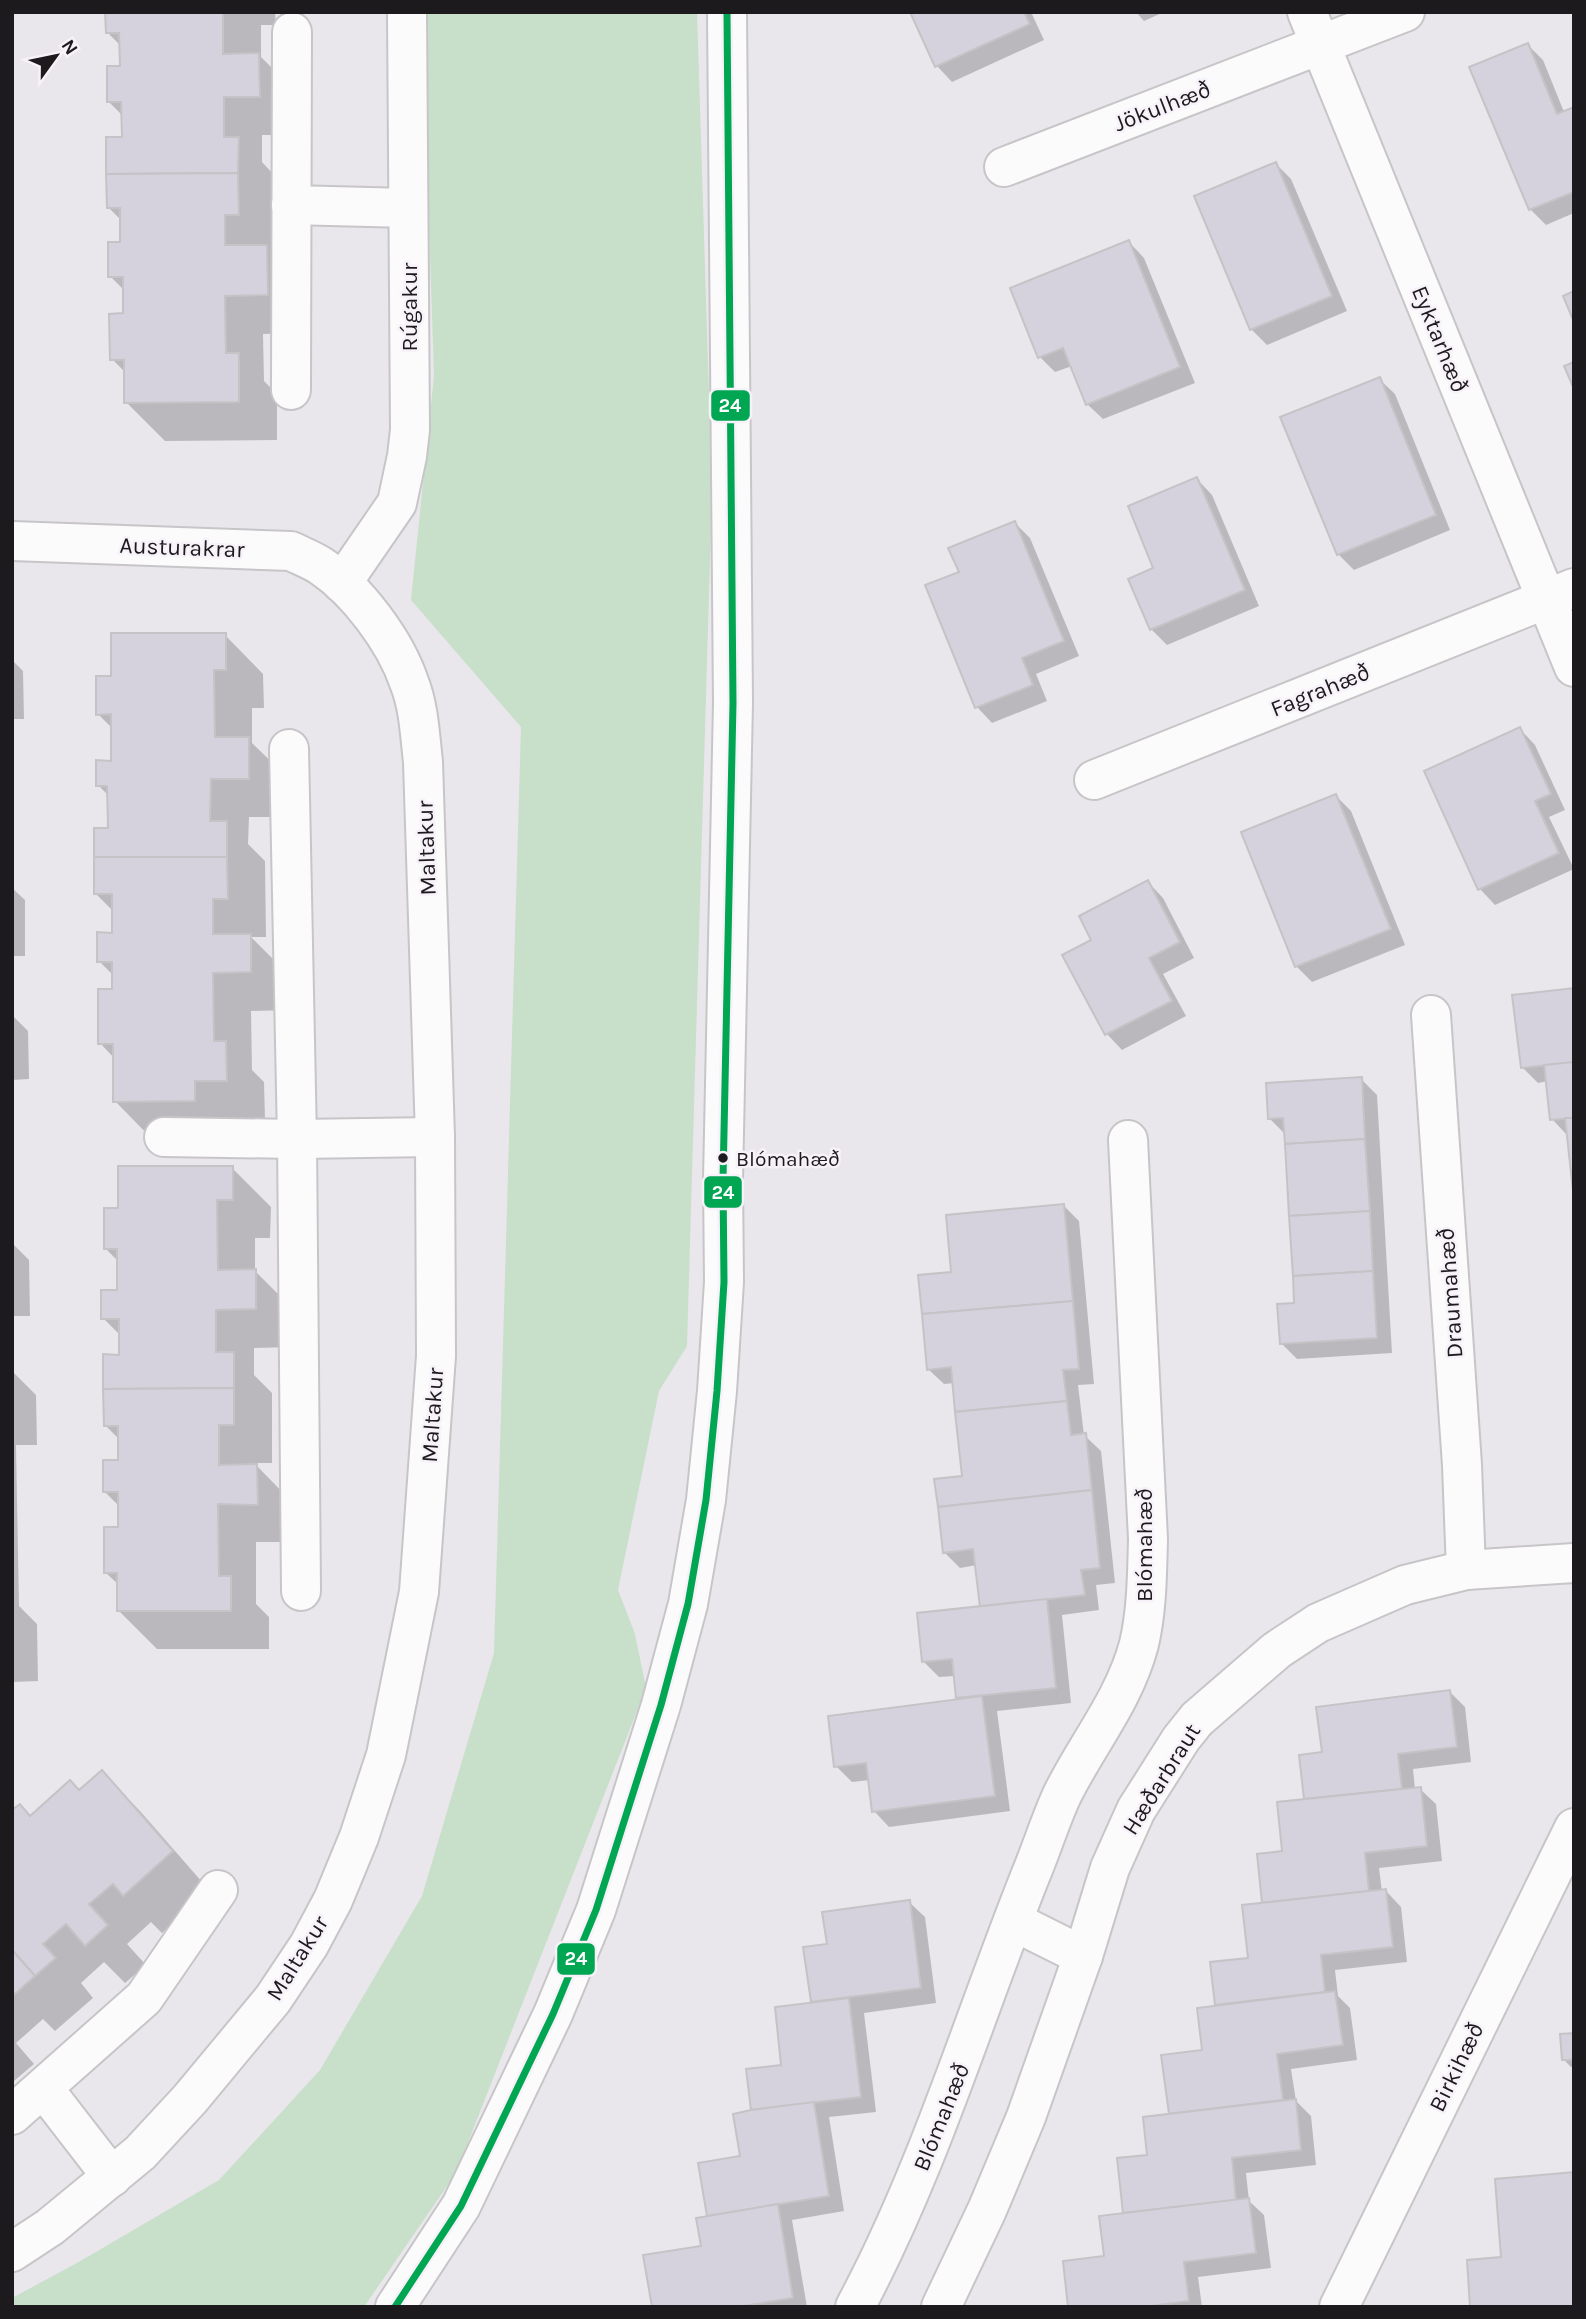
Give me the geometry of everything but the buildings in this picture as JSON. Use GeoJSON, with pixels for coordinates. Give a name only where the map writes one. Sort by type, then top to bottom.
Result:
{"type":"FeatureCollection","features":[{"type":"Feature","properties":{"kind":"street","name":"Rúgakur"},"geometry":{"type":"LineString","coordinates":[[342,583],[397,503],[410,430],[407,12]]}},
{"type":"Feature","properties":{"kind":"street"},"geometry":{"type":"LineString","coordinates":[[395,2307],[461,2206],[553,2014],[596,1909],[662,1706],[688,1604],[706,1500],[724,1282],[723,1180],[733,717],[727,12]]}},
{"type":"Feature","properties":{"kind":"street","name":"Jökulhæð"},"geometry":{"type":"LineString","coordinates":[[1004,167],[1313,29],[1405,12]]}},
{"type":"Feature","properties":{"kind":"street","name":"Eyktarhæð"},"geometry":{"type":"LineString","coordinates":[[1313,29],[1560,594],[1574,667]]}},
{"type":"Feature","properties":{"kind":"street"},"geometry":{"type":"LineString","coordinates":[[291,390],[292,33]]}},
{"type":"Feature","properties":{"kind":"street"},"geometry":{"type":"LineString","coordinates":[[290,205],[408,208]]}},
{"type":"Feature","properties":{"kind":"street","name":"Austurakrar"},"geometry":{"type":"LineString","coordinates":[[12,541],[291,551],[319,565],[342,583]]}},
{"type":"Feature","properties":{"kind":"street","name":"Maltakur"},"geometry":{"type":"LineString","coordinates":[[12,2252],[50,2227],[140,2153],[234,2049],[273,1999],[309,1945],[333,1900],[354,1850],[386,1755],[419,1592],[436,1356],[435,1137],[424,776],[419,723],[410,682],[395,652],[371,616],[342,583]]}},
{"type":"Feature","properties":{"kind":"street","name":"Fagrahæð"},"geometry":{"type":"LineString","coordinates":[[1094,780],[1560,594]]}},
{"type":"Feature","properties":{"kind":"street"},"geometry":{"type":"LineString","coordinates":[[289,749],[297,1139],[301,1591]]}},
{"type":"Feature","properties":{"kind":"street","name":"Draumahæð"},"geometry":{"type":"LineString","coordinates":[[1431,1015],[1462,1465],[1466,1570]]}},
{"type":"Feature","properties":{"kind":"street"},"geometry":{"type":"LineString","coordinates":[[164,1137],[435,1137]]}},
{"type":"Feature","properties":{"kind":"street","name":"Blómahæð"},"geometry":{"type":"LineString","coordinates":[[855,2307],[878,2264],[923,2164],[1062,1795],[1115,1707],[1127,1681],[1139,1643],[1144,1613],[1148,1539],[1128,1140]]}},
{"type":"Feature","properties":{"kind":"street","name":"Hæðarbraut"},"geometry":{"type":"LineString","coordinates":[[941,2307],[987,2210],[1026,2117],[1083,1956],[1110,1868],[1136,1811],[1181,1739],[1198,1719],[1277,1650],[1318,1623],[1405,1585],[1466,1570],[1574,1563]]}},
{"type":"Feature","properties":{"kind":"street","name":"Birkihæð"},"geometry":{"type":"LineString","coordinates":[[1339,2307],[1574,1828]]}},
{"type":"Feature","properties":{"kind":"street"},"geometry":{"type":"LineString","coordinates":[[12,2115],[144,1998],[218,1890]]}},
{"type":"Feature","properties":{"kind":"street"},"geometry":{"type":"LineString","coordinates":[[1013,1921],[1083,1956]]}},
{"type":"Feature","properties":{"kind":"street"},"geometry":{"type":"LineString","coordinates":[[44,2089],[112,2177]]}},
{"type":"Feature","properties":{"kind":"green space"},"geometry":{"type":"Polygon","coordinates":[[[422,12],[697,12],[712,491],[687,1346],[659,1391],[618,1590],[635,1634],[646,1688],[456,2173],[364,2307],[12,2307],[12,2298],[219,2180],[320,2070],[422,1896],[494,1653],[521,727],[411,600],[434,376],[422,12]]]}},
{"type":"Feature","properties":{"kind":"transit line","name":"24"},"geometry":{"type":"LineString","coordinates":[[395,2307],[461,2206],[553,2014],[596,1910],[661,1705],[688,1604],[706,1500],[724,1282],[723,1180],[733,703],[727,12]]}},
{"type":"Feature","properties":{"kind":"place","name":"Blómahæð"},"geometry":{"type":"Point","coordinates":[723,1158]}}]}
